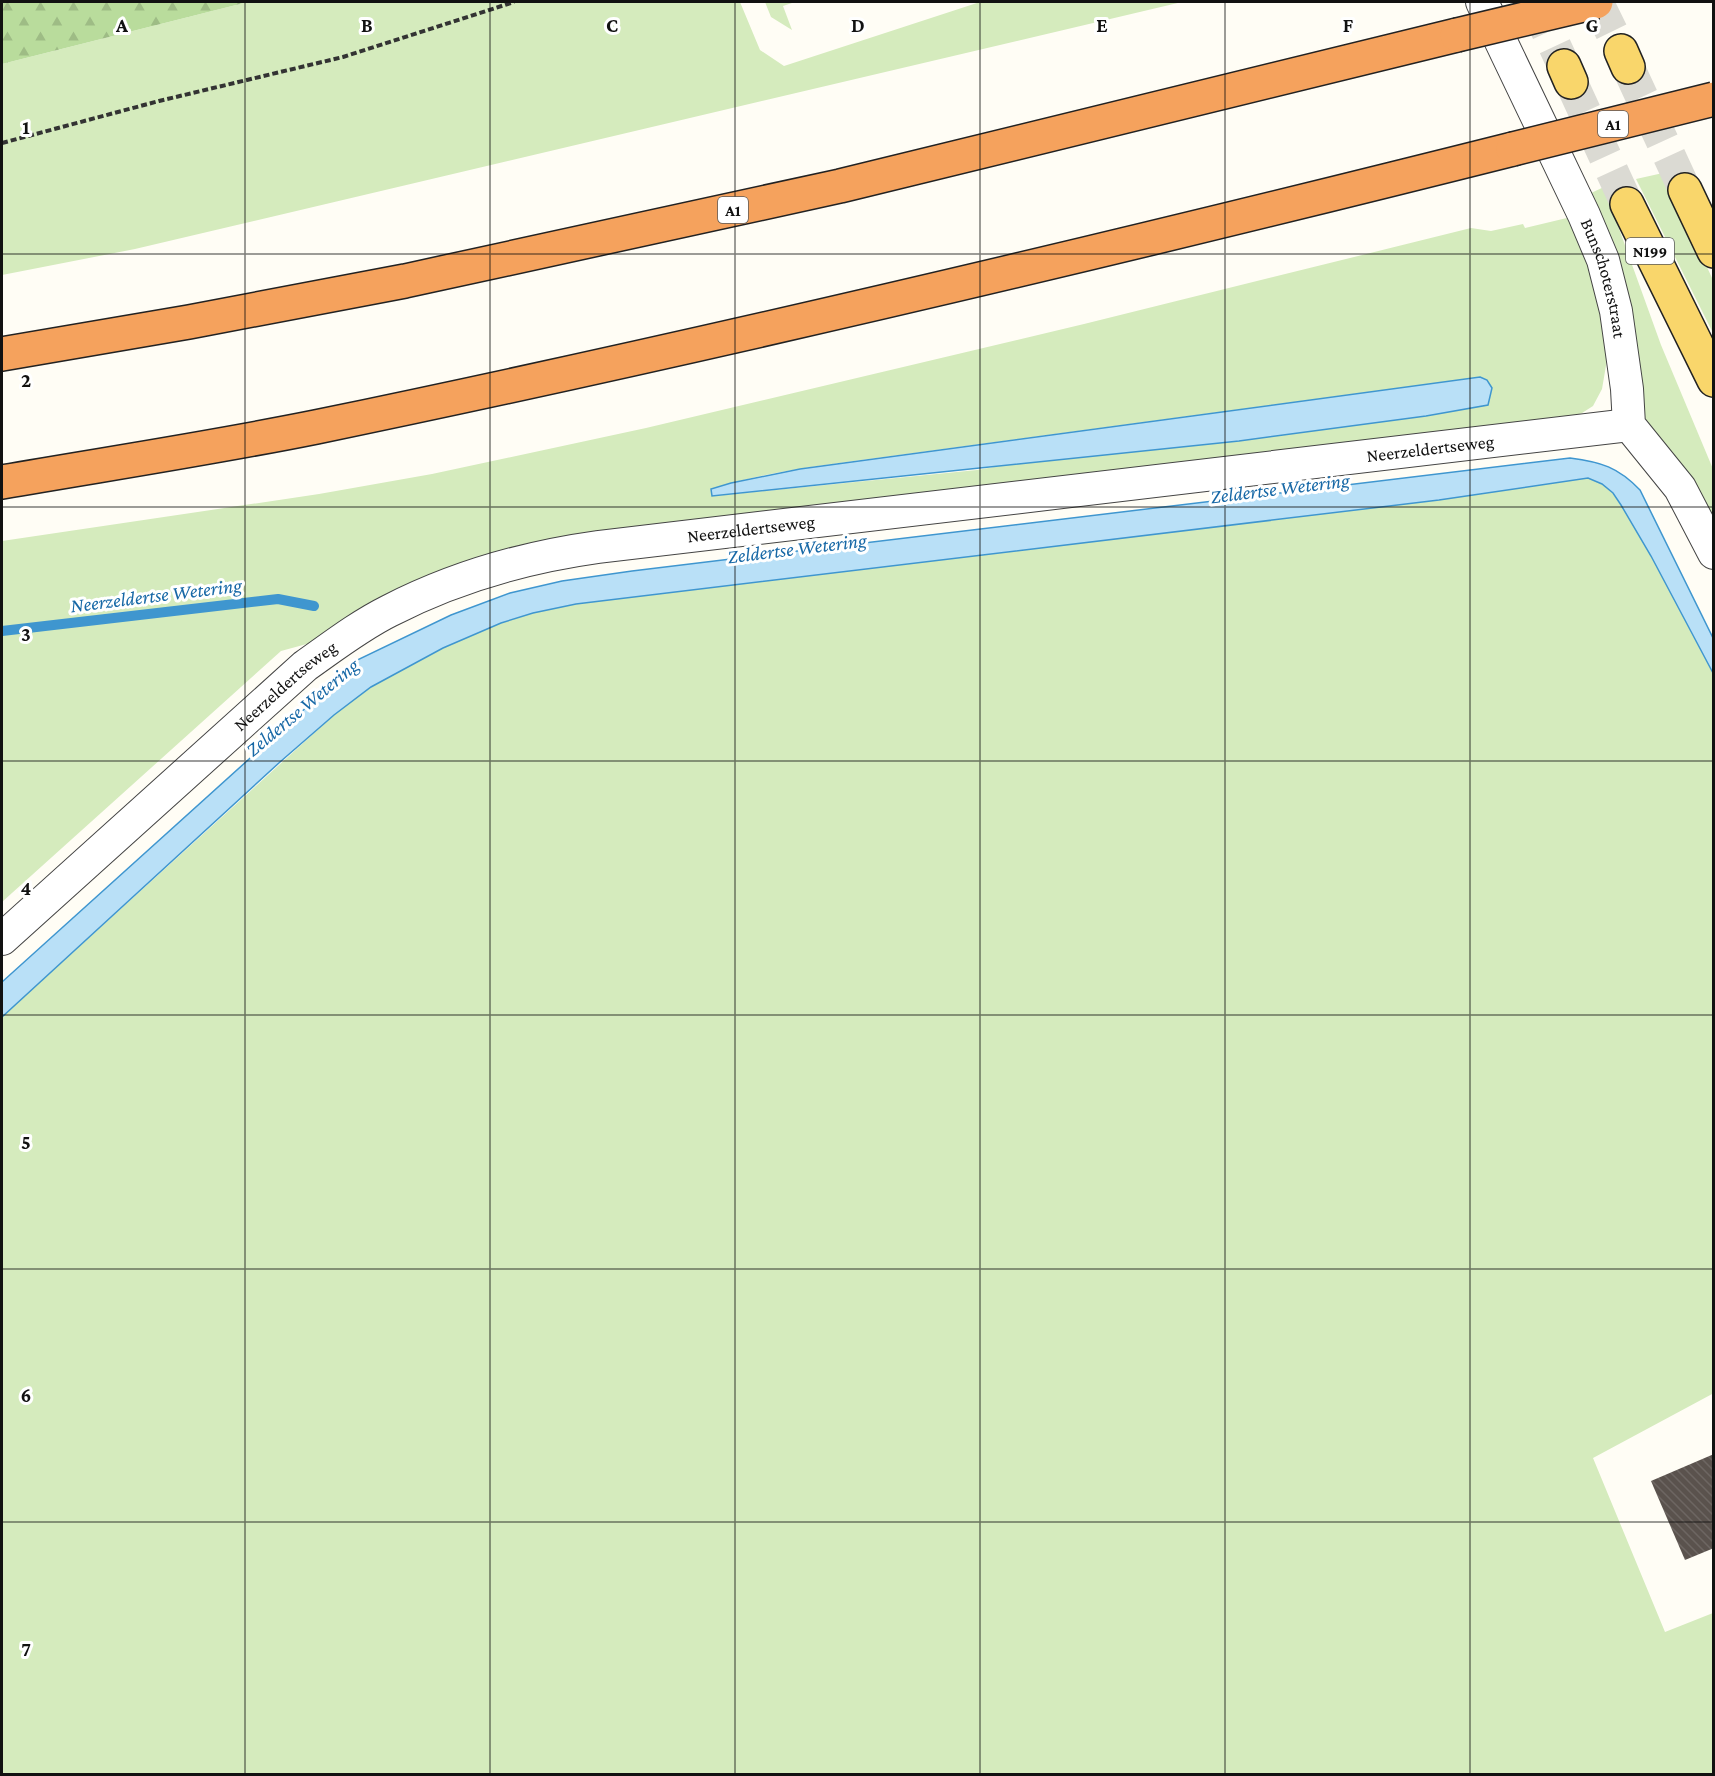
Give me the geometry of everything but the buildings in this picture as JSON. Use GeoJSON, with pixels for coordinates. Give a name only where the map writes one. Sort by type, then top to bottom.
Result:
{"type":"FeatureCollection","features":[{"type":"Feature","properties":{"kind":"highway","name":"A1"},"geometry":{"type":"LineString","coordinates":[[2,354],[189,322],[393,283],[829,189],[1596,2]]}},
{"type":"Feature","properties":{"kind":"highway","name":"A1"},"geometry":{"type":"LineString","coordinates":[[2,482],[312,428],[832,314],[1164,237],[1713,99]]}},
{"type":"Feature","properties":{"kind":"main road"},"geometry":{"type":"LineString","coordinates":[[1685,190],[1713,251]]}},
{"type":"Feature","properties":{"kind":"main road","name":"N199"},"geometry":{"type":"LineString","coordinates":[[1627,204],[1713,380]]}},
{"type":"Feature","properties":{"kind":"street","name":"Bunschoterstraat"},"geometry":{"type":"LineString","coordinates":[[1482,2],[1584,215],[1603,260],[1616,311],[1627,389],[1629,425]]}},
{"type":"Feature","properties":{"kind":"street"},"geometry":{"type":"LineString","coordinates":[[1629,425],[1680,488],[1713,553]]}},
{"type":"Feature","properties":{"kind":"street","name":"Neerzeldertseweg"},"geometry":{"type":"LineString","coordinates":[[2,939],[250,713],[305,666],[359,628],[388,611],[459,580],[560,552],[1629,425]]}},
{"type":"Feature","properties":{"kind":"path"},"geometry":{"type":"LineString","coordinates":[[2,143],[159,101],[343,57],[514,2]]}},
{"type":"Feature","properties":{"kind":"green space"},"geometry":{"type":"Polygon","coordinates":[[[2,2],[248,2],[2,64],[2,2]]]}},
{"type":"Feature","properties":{"kind":"green space"},"geometry":{"type":"Polygon","coordinates":[[[248,2],[740,2],[760,50],[784,66],[980,2],[1182,2],[135,249],[2,275],[2,64],[248,2]]]}},
{"type":"Feature","properties":{"kind":"green space"},"geometry":{"type":"Polygon","coordinates":[[[765,2],[795,2],[783,6],[792,30],[771,17],[765,2]]]}},
{"type":"Feature","properties":{"kind":"green space"},"geometry":{"type":"Polygon","coordinates":[[[1663,173],[1713,280],[1713,333],[1636,179],[1663,173]]]}},
{"type":"Feature","properties":{"kind":"green space"},"geometry":{"type":"Polygon","coordinates":[[[1604,187],[1661,345],[1713,469],[1713,519],[1646,423],[1591,193],[1604,187]]]}},
{"type":"Feature","properties":{"kind":"green space"},"geometry":{"type":"Polygon","coordinates":[[[1571,217],[1594,273],[1608,354],[1602,389],[1593,406],[1582,413],[1553,423],[624,535],[325,639],[281,651],[2,902],[2,541],[319,494],[432,474],[646,428],[1084,324],[1471,228],[1491,231],[1523,224],[1525,228],[1571,217]],[[1480,377],[819,466],[775,473],[711,489],[713,496],[977,470],[1487,380],[1480,377]]]}},
{"type":"Feature","properties":{"kind":"green space"},"geometry":{"type":"Polygon","coordinates":[[[1588,478],[1602,484],[1613,493],[1621,505],[1651,556],[1713,673],[1714,1393],[1593,1458],[1665,1632],[1713,1613],[1713,1774],[2,1774],[2,1017],[334,715],[371,686],[443,648],[501,623],[533,613],[576,604],[1439,500],[1588,478]]]}},
{"type":"Feature","properties":{"kind":"water"},"geometry":{"type":"Polygon","coordinates":[[[1480,377],[1487,380],[1492,388],[1488,405],[1426,416],[1239,441],[712,496],[711,489],[800,469],[1480,377]]]}},
{"type":"Feature","properties":{"kind":"water"},"geometry":{"type":"Polygon","coordinates":[[[1570,458],[1591,461],[1608,467],[1624,476],[1640,490],[1713,638],[1713,673],[1651,556],[1621,505],[1613,493],[1602,484],[1588,478],[1439,500],[576,604],[533,613],[501,623],[443,648],[371,687],[334,715],[280,762],[2,1017],[2,982],[330,686],[353,662],[451,615],[510,593],[562,581],[632,571],[1570,458]]]}},
{"type":"Feature","properties":{"kind":"waterway","name":"Neerzeldertse Wetering"},"geometry":{"type":"LineString","coordinates":[[2,631],[278,599],[314,606]]}},
{"type":"Feature","properties":{"kind":"tunnel"},"geometry":{"type":"LineString","coordinates":[[1534,2],[1564,66]]}},
{"type":"Feature","properties":{"kind":"tunnel"},"geometry":{"type":"LineString","coordinates":[[1597,2],[1621,51]]}},
{"type":"Feature","properties":{"kind":"tunnel"},"geometry":{"type":"LineString","coordinates":[[1628,67],[1685,190]]}},
{"type":"Feature","properties":{"kind":"tunnel"},"geometry":{"type":"LineString","coordinates":[[1571,82],[1627,204]]}},
{"type":"Feature","properties":{"kind":"water label","name":"Zeldertse Wetering"},"geometry":{"type":"Point","coordinates":[1280,488]}},
{"type":"Feature","properties":{"kind":"water label","name":"Zeldertse Wetering"},"geometry":{"type":"Point","coordinates":[797,548]}},
{"type":"Feature","properties":{"kind":"water label","name":"Zeldertse Wetering"},"geometry":{"type":"Point","coordinates":[302,707]}}]}
